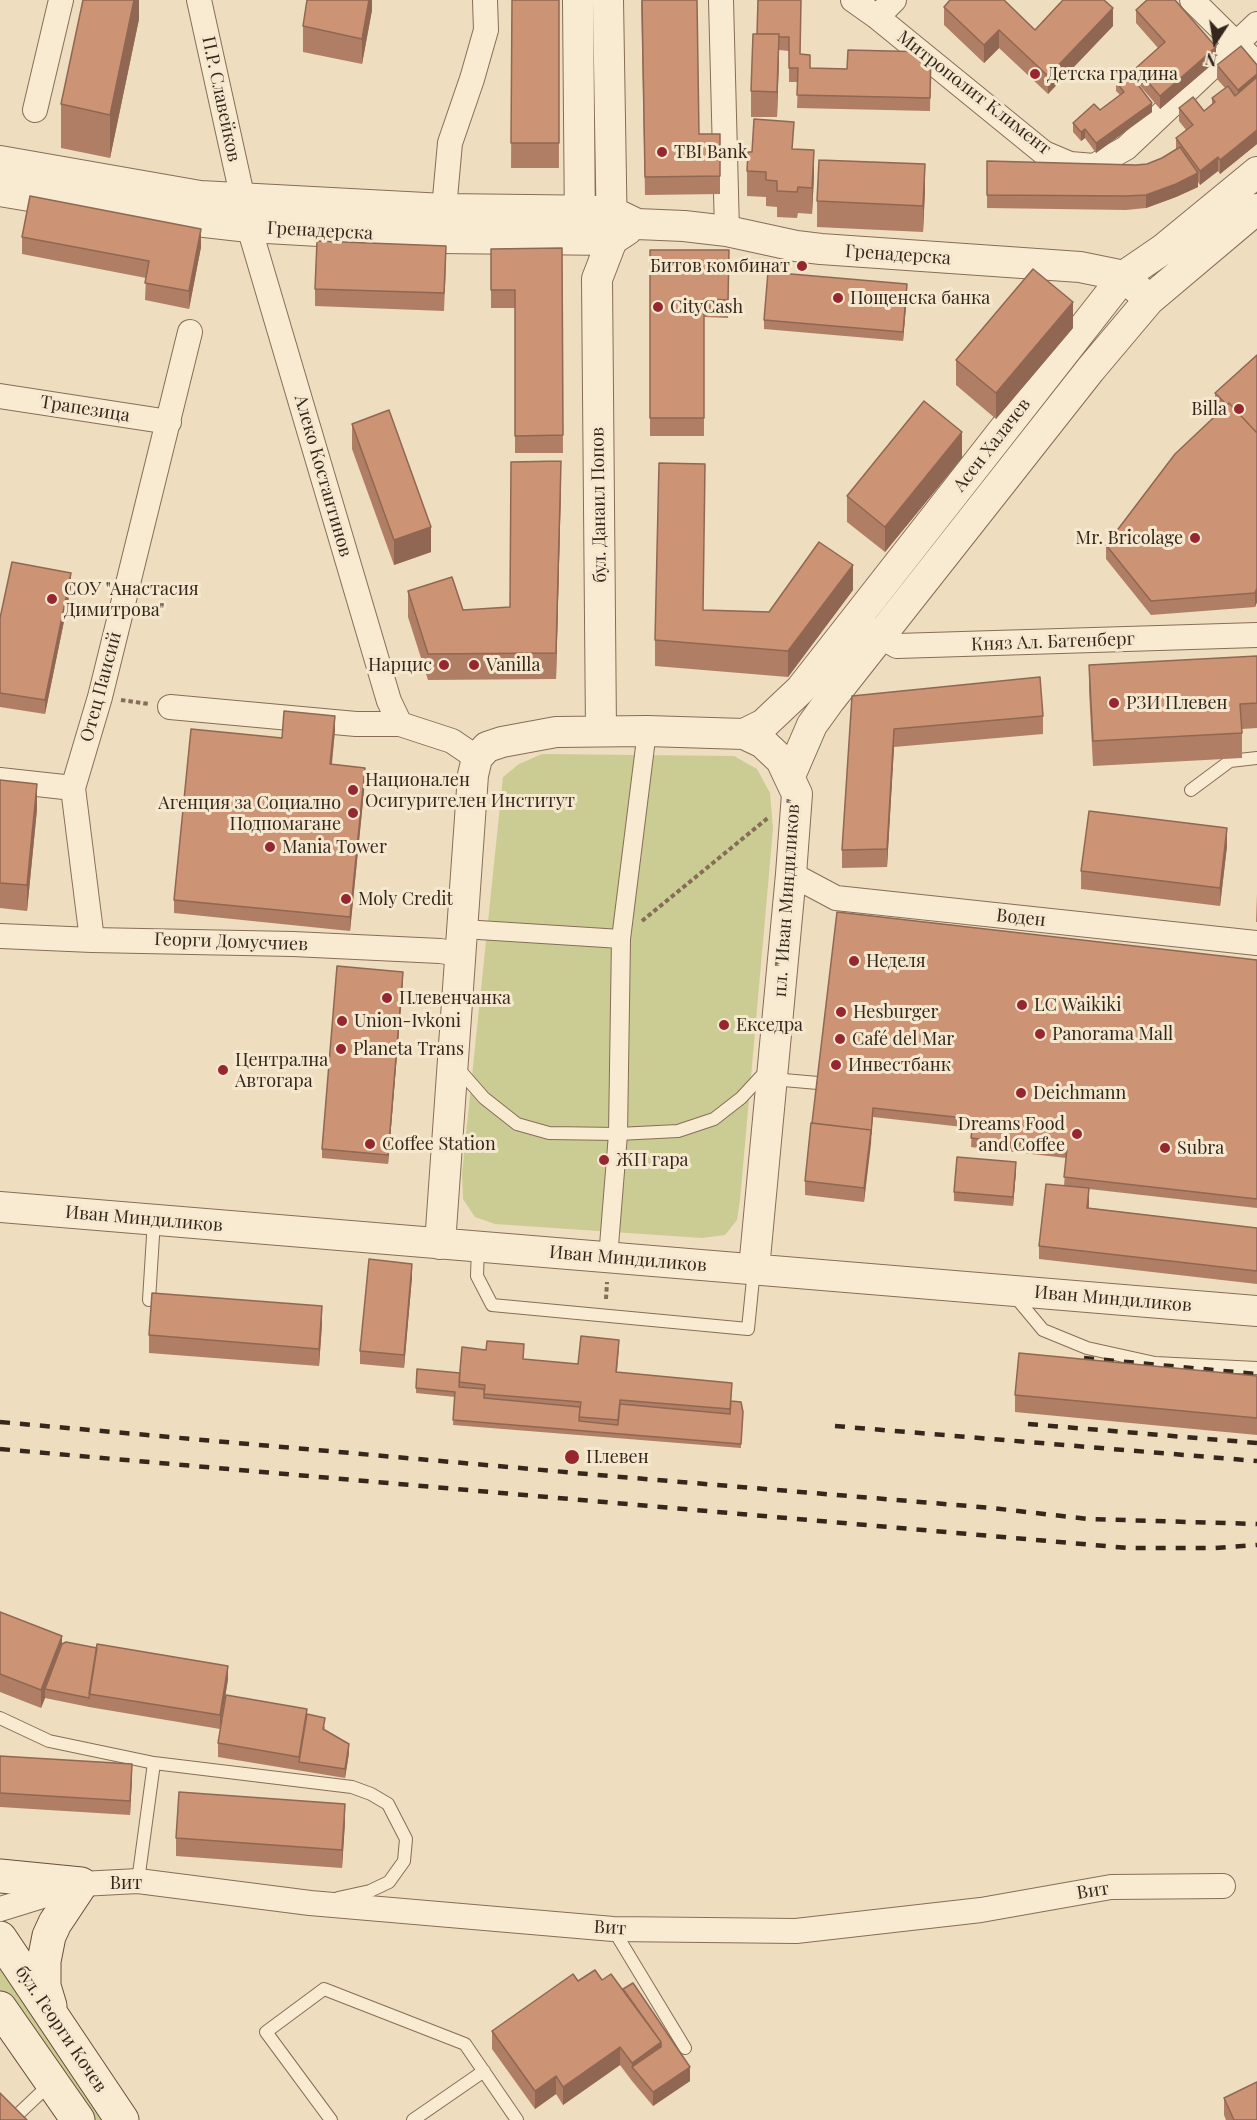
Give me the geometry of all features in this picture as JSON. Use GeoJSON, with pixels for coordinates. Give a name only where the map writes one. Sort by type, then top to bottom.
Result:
{"type":"FeatureCollection","features":[{"type":"Feature","properties":{"kind":"main road"},"geometry":{"type":"LineString","coordinates":[[0,1876],[81,1884],[55,1923],[49,1936],[44,1961],[44,1986],[56,2021]]}},
{"type":"Feature","properties":{"kind":"main road","name":"бул. Георги Кочев"},"geometry":{"type":"LineString","coordinates":[[0,1938],[122,2120]]}},
{"type":"Feature","properties":{"kind":"main road","name":"бул. Георги Кочев"},"geometry":{"type":"LineString","coordinates":[[4,2015],[78,2120]]}},
{"type":"Feature","properties":{"kind":"street"},"geometry":{"type":"LineString","coordinates":[[35,111],[61,0]]}},
{"type":"Feature","properties":{"kind":"street","name":"П.Р. Славейков"},"geometry":{"type":"LineString","coordinates":[[200,0],[249,227]]}},
{"type":"Feature","properties":{"kind":"street"},"geometry":{"type":"LineString","coordinates":[[444,209],[450,143],[486,30],[485,0]]}},
{"type":"Feature","properties":{"kind":"street","name":"бул. Данаил Попов"},"geometry":{"type":"LineString","coordinates":[[578,0],[580,240],[597,279]]}},
{"type":"Feature","properties":{"kind":"street","name":"бул. Данаил Попов"},"geometry":{"type":"LineString","coordinates":[[601,731],[597,279],[612,240],[608,0]]}},
{"type":"Feature","properties":{"kind":"street"},"geometry":{"type":"LineString","coordinates":[[721,0],[727,231]]}},
{"type":"Feature","properties":{"kind":"street","name":"Митрополит Климент"},"geometry":{"type":"LineString","coordinates":[[853,0],[886,9],[1044,153],[1070,164],[1094,166],[1126,148],[1257,24]]}},
{"type":"Feature","properties":{"kind":"street"},"geometry":{"type":"LineString","coordinates":[[1192,0],[1257,64]]}},
{"type":"Feature","properties":{"kind":"street","name":"Гренадерска"},"geometry":{"type":"LineString","coordinates":[[0,161],[200,196],[444,209],[610,211],[637,224],[727,231],[796,246],[1080,267],[1124,276]]}},
{"type":"Feature","properties":{"kind":"street","name":"Асен Халачев"},"geometry":{"type":"LineString","coordinates":[[794,785],[812,725],[867,629],[1124,276],[1162,250],[1257,172]]}},
{"type":"Feature","properties":{"kind":"street","name":"Гренадерска"},"geometry":{"type":"LineString","coordinates":[[0,191],[143,215],[249,227],[442,238],[612,240]]}},
{"type":"Feature","properties":{"kind":"street","name":"Асен Халачев"},"geometry":{"type":"LineString","coordinates":[[744,734],[764,724],[784,707],[867,629],[1021,460],[1090,370],[1149,300],[1257,209]]}},
{"type":"Feature","properties":{"kind":"street"},"geometry":{"type":"LineString","coordinates":[[612,240],[637,224]]}},
{"type":"Feature","properties":{"kind":"street","name":"Алеко Костантинов"},"geometry":{"type":"LineString","coordinates":[[249,227],[389,700],[400,724]]}},
{"type":"Feature","properties":{"kind":"street"},"geometry":{"type":"LineString","coordinates":[[1124,276],[1149,300]]}},
{"type":"Feature","properties":{"kind":"street","name":"Отец Паисий"},"geometry":{"type":"LineString","coordinates":[[92,940],[73,788],[100,697],[190,332]]}},
{"type":"Feature","properties":{"kind":"street","name":"Трапезица"},"geometry":{"type":"LineString","coordinates":[[0,396],[169,422]]}},
{"type":"Feature","properties":{"kind":"street","name":"Княз Ал. Батенберг"},"geometry":{"type":"LineString","coordinates":[[867,629],[897,646],[1257,634]]}},
{"type":"Feature","properties":{"kind":"street"},"geometry":{"type":"LineString","coordinates":[[170,707],[356,724],[400,724],[452,741],[477,758],[473,775],[440,1244]]}},
{"type":"Feature","properties":{"kind":"street"},"geometry":{"type":"LineString","coordinates":[[608,1258],[618,1134],[621,939],[647,731]]}},
{"type":"Feature","properties":{"kind":"street","name":"пл. \"Иван Миндиликов\""},"geometry":{"type":"LineString","coordinates":[[477,758],[487,747],[518,738],[556,732],[647,731],[744,734],[763,743],[781,760],[794,785],[791,874],[754,1269]]}},
{"type":"Feature","properties":{"kind":"street"},"geometry":{"type":"LineString","coordinates":[[0,780],[73,788]]}},
{"type":"Feature","properties":{"kind":"street","name":"Воден"},"geometry":{"type":"LineString","coordinates":[[791,874],[836,898],[1257,943]]}},
{"type":"Feature","properties":{"kind":"street","name":"Георги Домусчиев"},"geometry":{"type":"LineString","coordinates":[[0,936],[293,944],[440,951],[462,942]]}},
{"type":"Feature","properties":{"kind":"street"},"geometry":{"type":"LineString","coordinates":[[462,942],[621,939]]}},
{"type":"Feature","properties":{"kind":"street","name":"Иван Миндиликов"},"geometry":{"type":"LineString","coordinates":[[0,1207],[1257,1311]]}},
{"type":"Feature","properties":{"kind":"street","name":"Вит"},"geometry":{"type":"LineString","coordinates":[[0,1909],[81,1884],[138,1881],[310,1903],[613,1929],[796,1931],[981,1910],[1111,1887],[1223,1886]]}},
{"type":"Feature","properties":{"kind":"lane"},"geometry":{"type":"LineString","coordinates":[[1191,790],[1230,761],[1257,758]]}},
{"type":"Feature","properties":{"kind":"lane"},"geometry":{"type":"LineString","coordinates":[[453,1062],[483,1098],[517,1124],[549,1133],[618,1134],[678,1131],[714,1119],[773,1070],[818,1083]]}},
{"type":"Feature","properties":{"kind":"lane"},"geometry":{"type":"LineString","coordinates":[[149,1300],[154,1220]]}},
{"type":"Feature","properties":{"kind":"lane"},"geometry":{"type":"LineString","coordinates":[[478,1247],[477,1276],[492,1305],[748,1329],[754,1269]]}},
{"type":"Feature","properties":{"kind":"lane"},"geometry":{"type":"LineString","coordinates":[[1010,1290],[1043,1330],[1087,1348],[1155,1363],[1257,1368]]}},
{"type":"Feature","properties":{"kind":"lane"},"geometry":{"type":"LineString","coordinates":[[0,1718],[49,1741],[154,1763],[352,1787],[388,1804],[406,1839],[404,1861],[389,1882],[370,1891],[310,1903]]}},
{"type":"Feature","properties":{"kind":"lane"},"geometry":{"type":"LineString","coordinates":[[138,1881],[154,1763]]}},
{"type":"Feature","properties":{"kind":"lane"},"geometry":{"type":"LineString","coordinates":[[613,1929],[685,2048]]}},
{"type":"Feature","properties":{"kind":"lane"},"geometry":{"type":"LineString","coordinates":[[331,2120],[266,2032],[324,1989],[465,2044],[517,2120]]}},
{"type":"Feature","properties":{"kind":"lane"},"geometry":{"type":"LineString","coordinates":[[413,2120],[484,2071]]}},
{"type":"Feature","properties":{"kind":"lane"},"geometry":{"type":"LineString","coordinates":[[13,2119],[52,2082]]}},
{"type":"Feature","properties":{"kind":"path"},"geometry":{"type":"LineString","coordinates":[[100,697],[170,707]]}},
{"type":"Feature","properties":{"kind":"path"},"geometry":{"type":"LineString","coordinates":[[621,939],[794,785]]}},
{"type":"Feature","properties":{"kind":"green space"},"geometry":{"type":"Polygon","coordinates":[[[542,754],[734,756],[757,769],[770,793],[773,829],[740,1200],[737,1220],[725,1235],[702,1238],[495,1224],[475,1217],[463,1199],[462,1173],[503,777],[519,764],[542,754]]]}},
{"type":"Feature","properties":{"kind":"green space"},"geometry":{"type":"Polygon","coordinates":[[[0,1966],[104,2120],[85,2120],[0,2000],[0,1966]]]}},
{"type":"Feature","properties":{"kind":"building"},"geometry":{"type":"Polygon","coordinates":[[[83,0],[134,0],[110,115],[61,104],[83,0]]]}},
{"type":"Feature","properties":{"kind":"building"},"geometry":{"type":"Polygon","coordinates":[[[307,0],[369,0],[362,39],[303,26],[307,0]]]}},
{"type":"Feature","properties":{"kind":"building"},"geometry":{"type":"Polygon","coordinates":[[[512,0],[559,0],[559,143],[511,143],[512,0]]]}},
{"type":"Feature","properties":{"kind":"building"},"geometry":{"type":"Polygon","coordinates":[[[642,0],[697,0],[699,134],[720,134],[720,176],[645,177],[642,0]]]}},
{"type":"Feature","properties":{"kind":"building"},"geometry":{"type":"Polygon","coordinates":[[[758,0],[801,0],[800,54],[810,55],[810,68],[847,69],[848,50],[931,52],[930,98],[797,95],[798,68],[789,68],[789,37],[779,37],[779,34],[757,34],[758,0]]]}},
{"type":"Feature","properties":{"kind":"building"},"geometry":{"type":"Polygon","coordinates":[[[950,0],[1004,0],[1035,30],[1063,0],[1104,0],[1113,8],[1048,76],[999,30],[984,45],[944,7],[950,0]]]}},
{"type":"Feature","properties":{"kind":"building"},"geometry":{"type":"Polygon","coordinates":[[[1147,0],[1175,0],[1216,47],[1160,96],[1136,68],[1165,42],[1136,10],[1147,0]]]}},
{"type":"Feature","properties":{"kind":"building"},"geometry":{"type":"Polygon","coordinates":[[[753,34],[779,34],[777,92],[751,91],[753,34]]]}},
{"type":"Feature","properties":{"kind":"building"},"geometry":{"type":"Polygon","coordinates":[[[1241,46],[1257,65],[1257,74],[1238,90],[1217,65],[1241,46]]]}},
{"type":"Feature","properties":{"kind":"building"},"geometry":{"type":"Polygon","coordinates":[[[1129,73],[1152,103],[1096,143],[1085,129],[1081,132],[1073,123],[1094,104],[1100,110],[1124,92],[1116,82],[1129,73]]]}},
{"type":"Feature","properties":{"kind":"building"},"geometry":{"type":"Polygon","coordinates":[[[1257,77],[1257,130],[1220,160],[1218,157],[1200,171],[1176,138],[1193,125],[1179,108],[1193,97],[1204,111],[1215,102],[1212,98],[1228,86],[1235,96],[1257,77]]]}},
{"type":"Feature","properties":{"kind":"building"},"geometry":{"type":"Polygon","coordinates":[[[754,119],[794,122],[792,149],[814,150],[812,188],[798,187],[797,192],[777,191],[777,181],[766,180],[766,172],[747,171],[748,152],[752,152],[754,119]]]}},
{"type":"Feature","properties":{"kind":"building"},"geometry":{"type":"Polygon","coordinates":[[[1180,147],[1198,173],[1146,195],[987,195],[987,161],[1136,165],[1147,164],[1162,158],[1180,147]]]}},
{"type":"Feature","properties":{"kind":"building"},"geometry":{"type":"Polygon","coordinates":[[[819,160],[925,164],[923,206],[817,201],[819,160]]]}},
{"type":"Feature","properties":{"kind":"building"},"geometry":{"type":"Polygon","coordinates":[[[30,196],[201,229],[189,291],[145,283],[149,261],[22,237],[30,196]]]}},
{"type":"Feature","properties":{"kind":"building"},"geometry":{"type":"Polygon","coordinates":[[[317,241],[446,246],[444,293],[315,289],[317,241]]]}},
{"type":"Feature","properties":{"kind":"building"},"geometry":{"type":"Polygon","coordinates":[[[562,248],[563,435],[515,436],[515,290],[491,290],[491,249],[562,248]]]}},
{"type":"Feature","properties":{"kind":"building"},"geometry":{"type":"Polygon","coordinates":[[[650,250],[729,250],[728,300],[704,299],[704,418],[650,418],[650,250]]]}},
{"type":"Feature","properties":{"kind":"building"},"geometry":{"type":"Polygon","coordinates":[[[1033,269],[1073,302],[996,393],[956,360],[1033,269]]]}},
{"type":"Feature","properties":{"kind":"building"},"geometry":{"type":"Polygon","coordinates":[[[768,272],[907,284],[903,332],[764,320],[768,272]]]}},
{"type":"Feature","properties":{"kind":"building","name":"Billa"},"geometry":{"type":"Polygon","coordinates":[[[1257,355],[1257,433],[1229,403],[1227,405],[1215,393],[1257,355]]]}},
{"type":"Feature","properties":{"kind":"building"},"geometry":{"type":"Polygon","coordinates":[[[924,401],[962,432],[885,527],[847,496],[924,401]]]}},
{"type":"Feature","properties":{"kind":"building"},"geometry":{"type":"Polygon","coordinates":[[[1229,403],[1257,433],[1257,588],[1255,593],[1151,601],[1106,545],[1175,454],[1229,403]]]}},
{"type":"Feature","properties":{"kind":"building"},"geometry":{"type":"Polygon","coordinates":[[[389,410],[431,527],[394,540],[352,424],[389,410]]]}},
{"type":"Feature","properties":{"kind":"building"},"geometry":{"type":"Polygon","coordinates":[[[561,461],[556,653],[428,654],[408,591],[452,577],[463,610],[510,607],[511,462],[561,461]]]}},
{"type":"Feature","properties":{"kind":"building"},"geometry":{"type":"Polygon","coordinates":[[[659,463],[705,464],[703,610],[769,612],[819,542],[853,565],[788,651],[655,640],[659,463]]]}},
{"type":"Feature","properties":{"kind":"building"},"geometry":{"type":"Polygon","coordinates":[[[12,562],[71,573],[45,700],[0,693],[0,618],[12,562]]]}},
{"type":"Feature","properties":{"kind":"building"},"geometry":{"type":"Polygon","coordinates":[[[1257,656],[1257,703],[1240,704],[1242,733],[1093,741],[1089,665],[1257,656]]]}},
{"type":"Feature","properties":{"kind":"building"},"geometry":{"type":"Polygon","coordinates":[[[1040,677],[1043,716],[894,729],[887,849],[842,850],[852,696],[1040,677]]]}},
{"type":"Feature","properties":{"kind":"building","name":"Mania Tower"},"geometry":{"type":"Polygon","coordinates":[[[284,711],[335,716],[330,764],[365,768],[350,917],[174,900],[191,729],[282,738],[284,711]]]}},
{"type":"Feature","properties":{"kind":"building"},"geometry":{"type":"Polygon","coordinates":[[[0,780],[37,784],[27,885],[0,883],[0,780]]]}},
{"type":"Feature","properties":{"kind":"building"},"geometry":{"type":"Polygon","coordinates":[[[1089,811],[1227,828],[1220,888],[1081,871],[1089,811]]]}},
{"type":"Feature","properties":{"kind":"building","name":"Panorama Mall"},"geometry":{"type":"Polygon","coordinates":[[[837,912],[1257,960],[1257,1199],[1064,1177],[1067,1149],[971,1138],[973,1119],[873,1108],[871,1134],[871,1130],[812,1123],[837,912]]]}},
{"type":"Feature","properties":{"kind":"building"},"geometry":{"type":"Polygon","coordinates":[[[337,966],[403,972],[388,1155],[322,1149],[337,966]]]}},
{"type":"Feature","properties":{"kind":"building"},"geometry":{"type":"Polygon","coordinates":[[[811,1123],[871,1130],[864,1188],[805,1181],[811,1123]]]}},
{"type":"Feature","properties":{"kind":"building"},"geometry":{"type":"Polygon","coordinates":[[[957,1157],[1016,1162],[1013,1197],[954,1192],[957,1157]]]}},
{"type":"Feature","properties":{"kind":"building"},"geometry":{"type":"Polygon","coordinates":[[[1046,1184],[1089,1188],[1087,1208],[1257,1228],[1257,1271],[1039,1246],[1046,1184]]]}},
{"type":"Feature","properties":{"kind":"building"},"geometry":{"type":"Polygon","coordinates":[[[369,1259],[412,1264],[404,1355],[360,1351],[369,1259]]]}},
{"type":"Feature","properties":{"kind":"building"},"geometry":{"type":"Polygon","coordinates":[[[152,1293],[322,1306],[319,1349],[149,1335],[152,1293]]]}},
{"type":"Feature","properties":{"kind":"building"},"geometry":{"type":"Polygon","coordinates":[[[581,1336],[619,1340],[616,1372],[732,1383],[730,1409],[620,1400],[618,1420],[579,1417],[581,1402],[484,1394],[485,1385],[459,1382],[462,1347],[486,1350],[487,1341],[524,1344],[523,1359],[578,1364],[581,1336]]]}},
{"type":"Feature","properties":{"kind":"building"},"geometry":{"type":"Polygon","coordinates":[[[1019,1353],[1257,1376],[1257,1418],[1015,1395],[1019,1353]]]}},
{"type":"Feature","properties":{"kind":"building"},"geometry":{"type":"Polygon","coordinates":[[[417,1369],[460,1373],[459,1387],[484,1389],[484,1398],[580,1407],[579,1421],[618,1425],[620,1404],[730,1414],[731,1401],[741,1402],[743,1412],[741,1444],[453,1420],[455,1392],[416,1388],[417,1369]]]}},
{"type":"Feature","properties":{"kind":"building"},"geometry":{"type":"Polygon","coordinates":[[[0,1612],[62,1636],[41,1690],[0,1674],[0,1612]]]}},
{"type":"Feature","properties":{"kind":"building"},"geometry":{"type":"Polygon","coordinates":[[[66,1642],[97,1648],[89,1698],[45,1689],[62,1644],[66,1642]]]}},
{"type":"Feature","properties":{"kind":"building"},"geometry":{"type":"Polygon","coordinates":[[[97,1644],[228,1666],[220,1715],[89,1694],[97,1644]]]}},
{"type":"Feature","properties":{"kind":"building"},"geometry":{"type":"Polygon","coordinates":[[[226,1695],[307,1709],[299,1757],[218,1743],[226,1695]]]}},
{"type":"Feature","properties":{"kind":"building"},"geometry":{"type":"Polygon","coordinates":[[[307,1714],[325,1718],[323,1729],[349,1744],[345,1769],[299,1762],[307,1714]]]}},
{"type":"Feature","properties":{"kind":"building"},"geometry":{"type":"Polygon","coordinates":[[[0,1756],[132,1764],[130,1801],[0,1793],[0,1756]]]}},
{"type":"Feature","properties":{"kind":"building"},"geometry":{"type":"Polygon","coordinates":[[[179,1792],[345,1804],[342,1850],[176,1838],[179,1792]]]}},
{"type":"Feature","properties":{"kind":"building"},"geometry":{"type":"Polygon","coordinates":[[[595,1970],[602,1980],[611,1974],[661,2042],[632,2063],[620,2047],[563,2087],[556,2076],[535,2091],[492,2031],[573,1974],[578,1981],[595,1970]]]}},
{"type":"Feature","properties":{"kind":"building"},"geometry":{"type":"Polygon","coordinates":[[[633,1983],[690,2067],[653,2092],[632,2067],[661,2047],[661,2042],[623,1989],[633,1983]]]}},
{"type":"Feature","properties":{"kind":"building"},"geometry":{"type":"Polygon","coordinates":[[[1257,2082],[1257,2120],[1234,2120],[1224,2098],[1257,2082]]]}},
{"type":"Feature","properties":{"kind":"building"},"geometry":{"type":"Polygon","coordinates":[[[0,2093],[27,2120],[0,2120],[0,2093]]]}},
{"type":"Feature","properties":{"kind":"railway"},"geometry":{"type":"LineString","coordinates":[[1084,1358],[1257,1374]]}},
{"type":"Feature","properties":{"kind":"railway"},"geometry":{"type":"LineString","coordinates":[[0,1422],[992,1508],[1088,1519],[1257,1524]]}},
{"type":"Feature","properties":{"kind":"railway"},"geometry":{"type":"LineString","coordinates":[[1028,1424],[1257,1443]]}},
{"type":"Feature","properties":{"kind":"railway"},"geometry":{"type":"LineString","coordinates":[[835,1426],[1257,1461]]}},
{"type":"Feature","properties":{"kind":"railway"},"geometry":{"type":"LineString","coordinates":[[0,1449],[1128,1548],[1215,1548],[1257,1545]]}},
{"type":"Feature","properties":{"kind":"place","name":"Детска градина"},"geometry":{"type":"Point","coordinates":[1035,74]}},
{"type":"Feature","properties":{"kind":"place","name":"TBI Bank"},"geometry":{"type":"Point","coordinates":[662,152]}},
{"type":"Feature","properties":{"kind":"place","name":"Битов комбинат"},"geometry":{"type":"Point","coordinates":[802,266]}},
{"type":"Feature","properties":{"kind":"place","name":"Пощенска банка"},"geometry":{"type":"Point","coordinates":[838,298]}},
{"type":"Feature","properties":{"kind":"place","name":"CityCash"},"geometry":{"type":"Point","coordinates":[658,307]}},
{"type":"Feature","properties":{"kind":"place","name":"Billa"},"geometry":{"type":"Point","coordinates":[1239,409]}},
{"type":"Feature","properties":{"kind":"place","name":"Mr. Bricolage"},"geometry":{"type":"Point","coordinates":[1195,538]}},
{"type":"Feature","properties":{"kind":"place","name":"СОУ \"Анастасия Димитрова\""},"geometry":{"type":"Point","coordinates":[52,599]}},
{"type":"Feature","properties":{"kind":"place","name":"Нарцис"},"geometry":{"type":"Point","coordinates":[444,665]}},
{"type":"Feature","properties":{"kind":"place","name":"Vanilla"},"geometry":{"type":"Point","coordinates":[474,665]}},
{"type":"Feature","properties":{"kind":"place","name":"РЗИ Плевен"},"geometry":{"type":"Point","coordinates":[1114,703]}},
{"type":"Feature","properties":{"kind":"place","name":"Национален Осигурителен Институт"},"geometry":{"type":"Point","coordinates":[353,790]}},
{"type":"Feature","properties":{"kind":"place","name":"Агенция за Социално Подпомагане"},"geometry":{"type":"Point","coordinates":[353,813]}},
{"type":"Feature","properties":{"kind":"place","name":"Mania Tower"},"geometry":{"type":"Point","coordinates":[270,847]}},
{"type":"Feature","properties":{"kind":"place","name":"Moly Credit"},"geometry":{"type":"Point","coordinates":[346,899]}},
{"type":"Feature","properties":{"kind":"place","name":"Неделя"},"geometry":{"type":"Point","coordinates":[854,961]}},
{"type":"Feature","properties":{"kind":"place","name":"Плевенчанка"},"geometry":{"type":"Point","coordinates":[387,998]}},
{"type":"Feature","properties":{"kind":"place","name":"LC Waikiki"},"geometry":{"type":"Point","coordinates":[1022,1005]}},
{"type":"Feature","properties":{"kind":"place","name":"Hesburger"},"geometry":{"type":"Point","coordinates":[841,1012]}},
{"type":"Feature","properties":{"kind":"place","name":"Union-Ivkoni"},"geometry":{"type":"Point","coordinates":[342,1021]}},
{"type":"Feature","properties":{"kind":"place","name":"Екседра"},"geometry":{"type":"Point","coordinates":[724,1025]}},
{"type":"Feature","properties":{"kind":"place","name":"Panorama Mall"},"geometry":{"type":"Point","coordinates":[1040,1034]}},
{"type":"Feature","properties":{"kind":"place","name":"Café del Mar"},"geometry":{"type":"Point","coordinates":[840,1039]}},
{"type":"Feature","properties":{"kind":"place","name":"Planeta Trans"},"geometry":{"type":"Point","coordinates":[341,1049]}},
{"type":"Feature","properties":{"kind":"place","name":"Инвестбанк"},"geometry":{"type":"Point","coordinates":[836,1065]}},
{"type":"Feature","properties":{"kind":"place","name":"Централна Автогара"},"geometry":{"type":"Point","coordinates":[223,1070]}},
{"type":"Feature","properties":{"kind":"place","name":"Deichmann"},"geometry":{"type":"Point","coordinates":[1021,1093]}},
{"type":"Feature","properties":{"kind":"place","name":"Dreams Food and Coffee"},"geometry":{"type":"Point","coordinates":[1077,1134]}},
{"type":"Feature","properties":{"kind":"place","name":"Coffee Station"},"geometry":{"type":"Point","coordinates":[370,1144]}},
{"type":"Feature","properties":{"kind":"place","name":"Subra"},"geometry":{"type":"Point","coordinates":[1165,1148]}},
{"type":"Feature","properties":{"kind":"place","name":"ЖП гара"},"geometry":{"type":"Point","coordinates":[604,1160]}},
{"type":"Feature","properties":{"kind":"place","name":"Плевен"},"geometry":{"type":"Point","coordinates":[572,1457]}}]}
